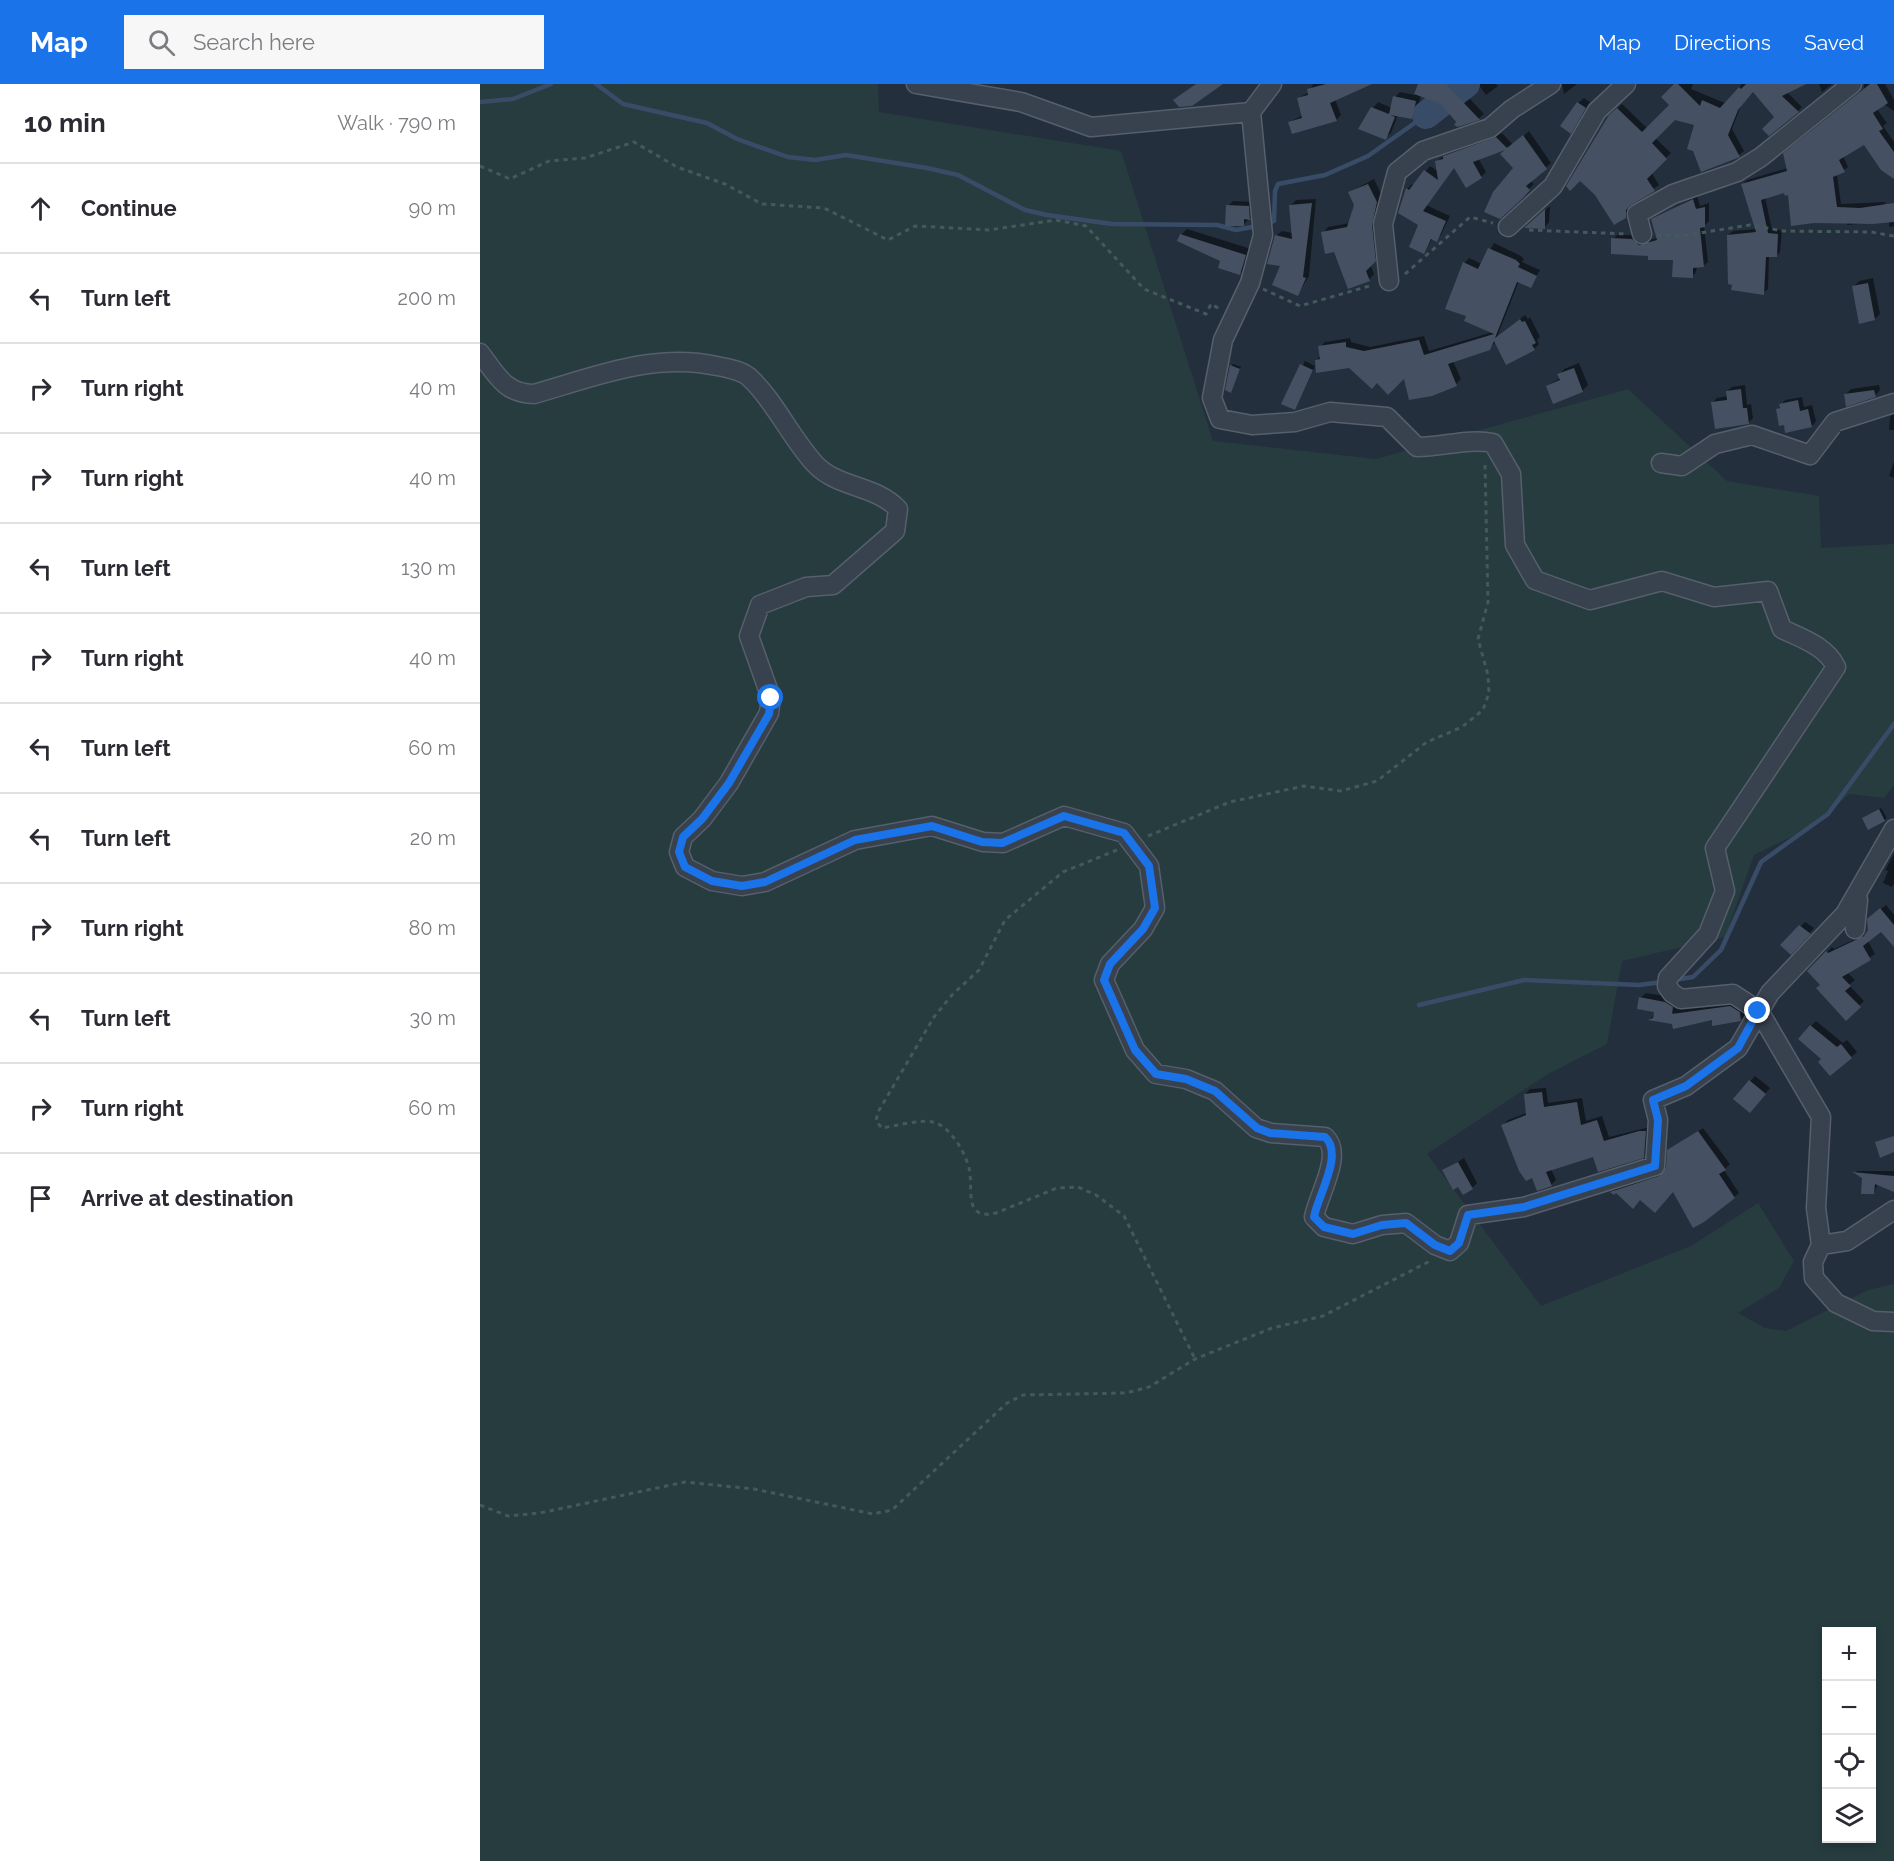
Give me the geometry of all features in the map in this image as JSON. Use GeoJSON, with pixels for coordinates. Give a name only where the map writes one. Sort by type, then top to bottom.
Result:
{"type":"FeatureCollection","features":[{"type":"Feature","properties":{"kind":"street"},"geometry":{"type":"LineString","coordinates":[[916,84],[1021,102],[1091,127],[1251,111]]}},
{"type":"Feature","properties":{"kind":"street"},"geometry":{"type":"LineString","coordinates":[[1272,84],[1251,111],[1263,235],[1250,283],[1223,340],[1212,398],[1220,419],[1252,425],[1295,422],[1330,412],[1387,417],[1417,447],[1441,447],[1475,439],[1493,443],[1511,474],[1515,545],[1535,580],[1590,600],[1662,581],[1714,597],[1768,591],[1782,629],[1808,641],[1831,657],[1836,666],[1715,848],[1725,891],[1708,934],[1668,978],[1667,986],[1681,999],[1733,994],[1758,1011],[1821,1117],[1821,1152],[1816,1208],[1821,1245],[1813,1262],[1814,1278],[1836,1302],[1873,1321],[1894,1322]]}},
{"type":"Feature","properties":{"kind":"street"},"geometry":{"type":"LineString","coordinates":[[1389,281],[1383,224],[1397,172],[1423,151],[1490,128],[1512,109],[1551,84]]}},
{"type":"Feature","properties":{"kind":"street"},"geometry":{"type":"LineString","coordinates":[[1508,227],[1553,186],[1597,111],[1626,84]]}},
{"type":"Feature","properties":{"kind":"street"},"geometry":{"type":"LineString","coordinates":[[1642,234],[1637,214],[1673,194],[1737,172],[1761,157],[1852,84]]}},
{"type":"Feature","properties":{"kind":"street"},"geometry":{"type":"LineString","coordinates":[[480,352],[504,385],[524,394],[534,394],[639,364],[693,361],[729,369],[750,377],[816,465],[836,478],[888,498],[898,509],[895,531],[833,585],[806,586],[760,605],[748,636],[771,698],[769,714],[729,783],[702,819],[683,837],[679,852],[685,867],[712,881],[742,886],[765,882],[855,840],[932,826],[982,842],[1002,843],[1064,816],[1124,833],[1149,866],[1155,908],[1143,929],[1110,964],[1104,980],[1135,1050],[1156,1074],[1186,1079],[1215,1091],[1257,1128],[1270,1133],[1325,1137],[1330,1141],[1333,1149],[1329,1172],[1314,1217],[1324,1227],[1353,1234],[1382,1225],[1406,1223],[1435,1245],[1450,1251],[1459,1243],[1468,1215],[1524,1207],[1655,1166],[1658,1120],[1653,1100],[1686,1086],[1738,1048],[1770,993],[1845,914],[1894,829]]}},
{"type":"Feature","properties":{"kind":"street"},"geometry":{"type":"LineString","coordinates":[[1661,463],[1682,466],[1715,444],[1752,435],[1810,455],[1835,422],[1894,403]]}},
{"type":"Feature","properties":{"kind":"street"},"geometry":{"type":"LineString","coordinates":[[1855,929],[1858,892]]}},
{"type":"Feature","properties":{"kind":"street"},"geometry":{"type":"LineString","coordinates":[[1821,1245],[1847,1241],[1894,1210]]}},
{"type":"Feature","properties":{"kind":"path"},"geometry":{"type":"LineString","coordinates":[[480,166],[510,179],[549,161],[585,158],[634,142],[676,167],[725,184],[762,204],[824,208],[888,240],[915,226],[989,230],[1056,220],[1086,226],[1144,289],[1206,314],[1210,304],[1233,316]]}},
{"type":"Feature","properties":{"kind":"path"},"geometry":{"type":"LineString","coordinates":[[1642,234],[1681,236],[1750,225],[1783,231],[1871,232],[1894,236]]}},
{"type":"Feature","properties":{"kind":"path"},"geometry":{"type":"LineString","coordinates":[[1250,283],[1300,306],[1389,281]]}},
{"type":"Feature","properties":{"kind":"path"},"geometry":{"type":"LineString","coordinates":[[1195,1359],[1124,1216],[1096,1195],[1078,1187],[1057,1188],[996,1213],[986,1215],[978,1212],[971,1204],[969,1167],[949,1130],[933,1121],[882,1128],[876,1121],[878,1112],[934,1017],[952,995],[980,970],[1005,920],[1063,872],[1230,802],[1304,786],[1341,791],[1377,781],[1427,742],[1462,727],[1483,710],[1489,693],[1488,675],[1478,639],[1488,602],[1485,455],[1505,464]]}},
{"type":"Feature","properties":{"kind":"path"},"geometry":{"type":"LineString","coordinates":[[480,1505],[508,1516],[540,1513],[685,1482],[754,1489],[873,1514],[892,1510],[1007,1403],[1023,1395],[1126,1393],[1149,1387],[1195,1359],[1272,1328],[1323,1316],[1450,1251]]}},
{"type":"Feature","properties":{"kind":"green space"},"geometry":{"type":"Polygon","coordinates":[[[480,84],[878,84],[879,112],[1121,151],[1213,441],[1376,459],[1628,389],[1727,481],[1819,496],[1821,548],[1894,544],[1894,785],[1884,798],[1849,794],[1817,824],[1754,855],[1725,937],[1622,961],[1607,1044],[1548,1074],[1427,1154],[1541,1306],[1691,1246],[1758,1203],[1794,1261],[1779,1288],[1738,1313],[1765,1328],[1786,1331],[1868,1290],[1894,1284],[1894,1861],[480,1861],[480,84]]]}},
{"type":"Feature","properties":{"kind":"building"},"geometry":{"type":"Polygon","coordinates":[[[1196,84],[1223,84],[1192,106],[1179,107],[1173,100],[1196,84]]]}},
{"type":"Feature","properties":{"kind":"building"},"geometry":{"type":"Polygon","coordinates":[[[1326,84],[1372,84],[1330,103],[1337,121],[1292,134],[1288,122],[1302,118],[1297,98],[1308,95],[1307,89],[1326,84]]]}},
{"type":"Feature","properties":{"kind":"building"},"geometry":{"type":"Polygon","coordinates":[[[1418,84],[1446,84],[1480,120],[1458,127],[1454,125],[1456,122],[1441,104],[1414,94],[1418,84]]]}},
{"type":"Feature","properties":{"kind":"building"},"geometry":{"type":"Polygon","coordinates":[[[1674,84],[1678,84],[1700,106],[1702,100],[1720,108],[1739,87],[1741,89],[1746,84],[1806,84],[1782,96],[1799,112],[1769,136],[1762,129],[1774,117],[1753,92],[1738,110],[1728,135],[1740,157],[1701,172],[1693,151],[1687,149],[1694,125],[1675,120],[1652,143],[1667,159],[1647,179],[1655,191],[1631,205],[1626,210],[1626,218],[1614,225],[1595,195],[1580,181],[1570,191],[1566,186],[1609,115],[1617,108],[1642,132],[1669,105],[1661,97],[1674,84]]]}},
{"type":"Feature","properties":{"kind":"building"},"geometry":{"type":"Polygon","coordinates":[[[1870,84],[1877,84],[1888,103],[1873,113],[1883,129],[1879,131],[1894,152],[1894,179],[1881,170],[1864,145],[1839,160],[1845,172],[1833,177],[1837,207],[1860,208],[1894,203],[1894,222],[1814,223],[1791,226],[1788,195],[1785,196],[1784,193],[1761,200],[1768,233],[1778,234],[1777,257],[1766,257],[1764,295],[1731,290],[1732,285],[1728,284],[1727,235],[1756,232],[1741,184],[1787,171],[1783,153],[1870,84]]]}},
{"type":"Feature","properties":{"kind":"building"},"geometry":{"type":"Polygon","coordinates":[[[1393,96],[1416,101],[1412,119],[1390,115],[1395,117],[1386,140],[1358,129],[1371,107],[1389,114],[1393,96]]]}},
{"type":"Feature","properties":{"kind":"building"},"geometry":{"type":"Polygon","coordinates":[[[1577,102],[1586,108],[1571,134],[1560,126],[1577,102]]]}},
{"type":"Feature","properties":{"kind":"building"},"geometry":{"type":"Polygon","coordinates":[[[1523,135],[1547,169],[1526,186],[1530,190],[1523,198],[1500,219],[1484,212],[1493,192],[1513,168],[1500,154],[1505,150],[1473,162],[1482,178],[1466,188],[1454,168],[1423,211],[1446,221],[1437,242],[1431,239],[1424,254],[1409,247],[1418,225],[1398,213],[1406,188],[1409,190],[1424,170],[1438,180],[1435,161],[1443,159],[1443,156],[1496,137],[1507,148],[1523,135]]]}},
{"type":"Feature","properties":{"kind":"building"},"geometry":{"type":"Polygon","coordinates":[[[1368,184],[1377,202],[1372,225],[1376,261],[1366,271],[1370,281],[1348,289],[1334,252],[1325,254],[1321,232],[1347,227],[1354,205],[1348,192],[1368,184]]]}},
{"type":"Feature","properties":{"kind":"building"},"geometry":{"type":"Polygon","coordinates":[[[1693,199],[1696,209],[1705,207],[1705,227],[1700,228],[1704,267],[1693,268],[1693,278],[1672,277],[1673,260],[1648,260],[1648,256],[1611,254],[1611,238],[1632,239],[1639,245],[1657,240],[1651,219],[1693,199]]]}},
{"type":"Feature","properties":{"kind":"building"},"geometry":{"type":"Polygon","coordinates":[[[1312,203],[1303,277],[1306,278],[1298,296],[1272,285],[1280,266],[1267,264],[1275,235],[1292,239],[1289,205],[1312,203]]]}},
{"type":"Feature","properties":{"kind":"building"},"geometry":{"type":"Polygon","coordinates":[[[1226,205],[1249,206],[1250,220],[1244,219],[1244,226],[1225,226],[1226,205]]]}},
{"type":"Feature","properties":{"kind":"building"},"geometry":{"type":"Polygon","coordinates":[[[1545,209],[1545,229],[1524,228],[1545,209]]]}},
{"type":"Feature","properties":{"kind":"building"},"geometry":{"type":"Polygon","coordinates":[[[1180,234],[1246,255],[1240,275],[1218,268],[1220,261],[1177,241],[1180,234]]]}},
{"type":"Feature","properties":{"kind":"building"},"geometry":{"type":"Polygon","coordinates":[[[1488,248],[1516,260],[1520,264],[1518,267],[1537,276],[1531,288],[1517,282],[1495,338],[1520,319],[1522,322],[1525,321],[1536,343],[1532,345],[1535,350],[1506,365],[1494,341],[1490,350],[1448,364],[1457,386],[1432,396],[1409,400],[1404,379],[1388,395],[1377,383],[1372,389],[1349,368],[1316,373],[1315,360],[1320,359],[1318,346],[1346,342],[1346,347],[1364,351],[1419,340],[1424,355],[1494,334],[1464,321],[1466,316],[1445,309],[1463,262],[1478,269],[1488,248]]]}},
{"type":"Feature","properties":{"kind":"building"},"geometry":{"type":"Polygon","coordinates":[[[1868,283],[1875,320],[1859,324],[1852,286],[1868,283]]]}},
{"type":"Feature","properties":{"kind":"building"},"geometry":{"type":"Polygon","coordinates":[[[1300,364],[1313,370],[1295,410],[1281,404],[1300,364]]]}},
{"type":"Feature","properties":{"kind":"building"},"geometry":{"type":"Polygon","coordinates":[[[1230,365],[1240,369],[1231,393],[1225,390],[1230,365]]]}},
{"type":"Feature","properties":{"kind":"building"},"geometry":{"type":"Polygon","coordinates":[[[1574,368],[1583,392],[1553,404],[1546,386],[1560,380],[1557,374],[1574,368]]]}},
{"type":"Feature","properties":{"kind":"building"},"geometry":{"type":"Polygon","coordinates":[[[1741,389],[1743,408],[1747,408],[1749,424],[1715,429],[1711,402],[1727,400],[1726,391],[1741,389]]]}},
{"type":"Feature","properties":{"kind":"building"},"geometry":{"type":"Polygon","coordinates":[[[1874,390],[1876,397],[1846,407],[1844,394],[1874,390]]]}},
{"type":"Feature","properties":{"kind":"building"},"geometry":{"type":"Polygon","coordinates":[[[1798,400],[1800,411],[1808,409],[1812,427],[1785,433],[1784,425],[1779,426],[1776,409],[1780,408],[1779,404],[1798,400]]]}},
{"type":"Feature","properties":{"kind":"building"},"geometry":{"type":"Polygon","coordinates":[[[1879,809],[1885,821],[1868,830],[1862,818],[1879,809]]]}},
{"type":"Feature","properties":{"kind":"building"},"geometry":{"type":"Polygon","coordinates":[[[1880,908],[1894,925],[1894,947],[1881,932],[1863,946],[1871,960],[1842,977],[1851,986],[1845,991],[1861,1007],[1846,1021],[1816,988],[1820,985],[1807,971],[1826,951],[1828,953],[1864,936],[1868,930],[1867,919],[1880,908]]]}},
{"type":"Feature","properties":{"kind":"building"},"geometry":{"type":"Polygon","coordinates":[[[1799,925],[1811,934],[1791,955],[1780,945],[1799,925]]]}},
{"type":"Feature","properties":{"kind":"building"},"geometry":{"type":"Polygon","coordinates":[[[1639,997],[1665,1002],[1673,1007],[1672,1014],[1730,1006],[1740,1012],[1741,1021],[1712,1026],[1712,1020],[1673,1029],[1672,1024],[1648,1020],[1653,1018],[1654,1012],[1637,1009],[1639,997]]]}},
{"type":"Feature","properties":{"kind":"building"},"geometry":{"type":"Polygon","coordinates":[[[1810,1025],[1837,1047],[1841,1044],[1852,1058],[1830,1076],[1818,1062],[1821,1059],[1798,1039],[1810,1025]]]}},
{"type":"Feature","properties":{"kind":"building"},"geometry":{"type":"Polygon","coordinates":[[[1749,1080],[1766,1094],[1750,1113],[1733,1099],[1749,1080]]]}},
{"type":"Feature","properties":{"kind":"building"},"geometry":{"type":"Polygon","coordinates":[[[1542,1092],[1544,1107],[1577,1102],[1581,1125],[1597,1120],[1604,1141],[1646,1131],[1644,1158],[1598,1172],[1593,1157],[1546,1172],[1552,1186],[1537,1191],[1532,1178],[1526,1181],[1519,1171],[1501,1125],[1526,1115],[1524,1094],[1542,1092]]]}},
{"type":"Feature","properties":{"kind":"building"},"geometry":{"type":"Polygon","coordinates":[[[1698,1131],[1726,1170],[1719,1174],[1735,1198],[1704,1222],[1693,1228],[1673,1192],[1655,1213],[1640,1200],[1633,1209],[1616,1193],[1614,1195],[1610,1192],[1659,1176],[1666,1167],[1667,1150],[1698,1131]]]}},
{"type":"Feature","properties":{"kind":"building"},"geometry":{"type":"Polygon","coordinates":[[[1894,1136],[1894,1152],[1880,1158],[1875,1142],[1894,1136]]]}},
{"type":"Feature","properties":{"kind":"building"},"geometry":{"type":"Polygon","coordinates":[[[1458,1162],[1473,1189],[1463,1195],[1458,1187],[1453,1190],[1442,1170],[1458,1162]]]}},
{"type":"Feature","properties":{"kind":"building"},"geometry":{"type":"Polygon","coordinates":[[[1852,1172],[1894,1176],[1894,1192],[1875,1184],[1874,1194],[1861,1194],[1862,1178],[1852,1172]]]}},
{"type":"Feature","properties":{"kind":"waterway"},"geometry":{"type":"LineString","coordinates":[[480,102],[513,99],[551,84]]}},
{"type":"Feature","properties":{"kind":"waterway"},"geometry":{"type":"LineString","coordinates":[[596,84],[623,104],[707,123],[737,139],[788,157],[815,160],[846,155],[927,168],[958,175],[1025,210],[1047,215],[1112,224],[1217,225],[1236,230],[1257,226]]}},
{"type":"Feature","properties":{"kind":"waterway"},"geometry":{"type":"LineString","coordinates":[[1426,115],[1466,84]]}},
{"type":"Feature","properties":{"kind":"waterway"},"geometry":{"type":"LineString","coordinates":[[1266,224],[1274,221],[1275,191],[1278,184],[1325,175],[1368,156],[1426,115]]}},
{"type":"Feature","properties":{"kind":"waterway"},"geometry":{"type":"LineString","coordinates":[[1674,980],[1693,977],[1721,950],[1761,862],[1828,814],[1894,724]]}},
{"type":"Feature","properties":{"kind":"waterway"},"geometry":{"type":"LineString","coordinates":[[1419,1005],[1524,980],[1639,985],[1662,982]]}},
{"type":"Feature","properties":{"kind":"route"},"geometry":{"type":"LineString","coordinates":[[771,698],[769,714],[729,783],[702,819],[683,837],[679,852],[685,867],[712,881],[742,886],[765,882],[855,840],[932,826],[982,842],[1002,843],[1064,816],[1124,833],[1149,866],[1155,908],[1143,929],[1110,964],[1104,980],[1135,1050],[1156,1074],[1186,1079],[1215,1091],[1257,1128],[1270,1133],[1325,1137],[1330,1141],[1333,1149],[1329,1172],[1314,1217],[1324,1227],[1353,1234],[1382,1225],[1406,1223],[1435,1245],[1450,1251],[1459,1243],[1468,1215],[1524,1207],[1655,1166],[1658,1120],[1653,1100],[1686,1086],[1738,1048],[1758,1011]]}}]}
